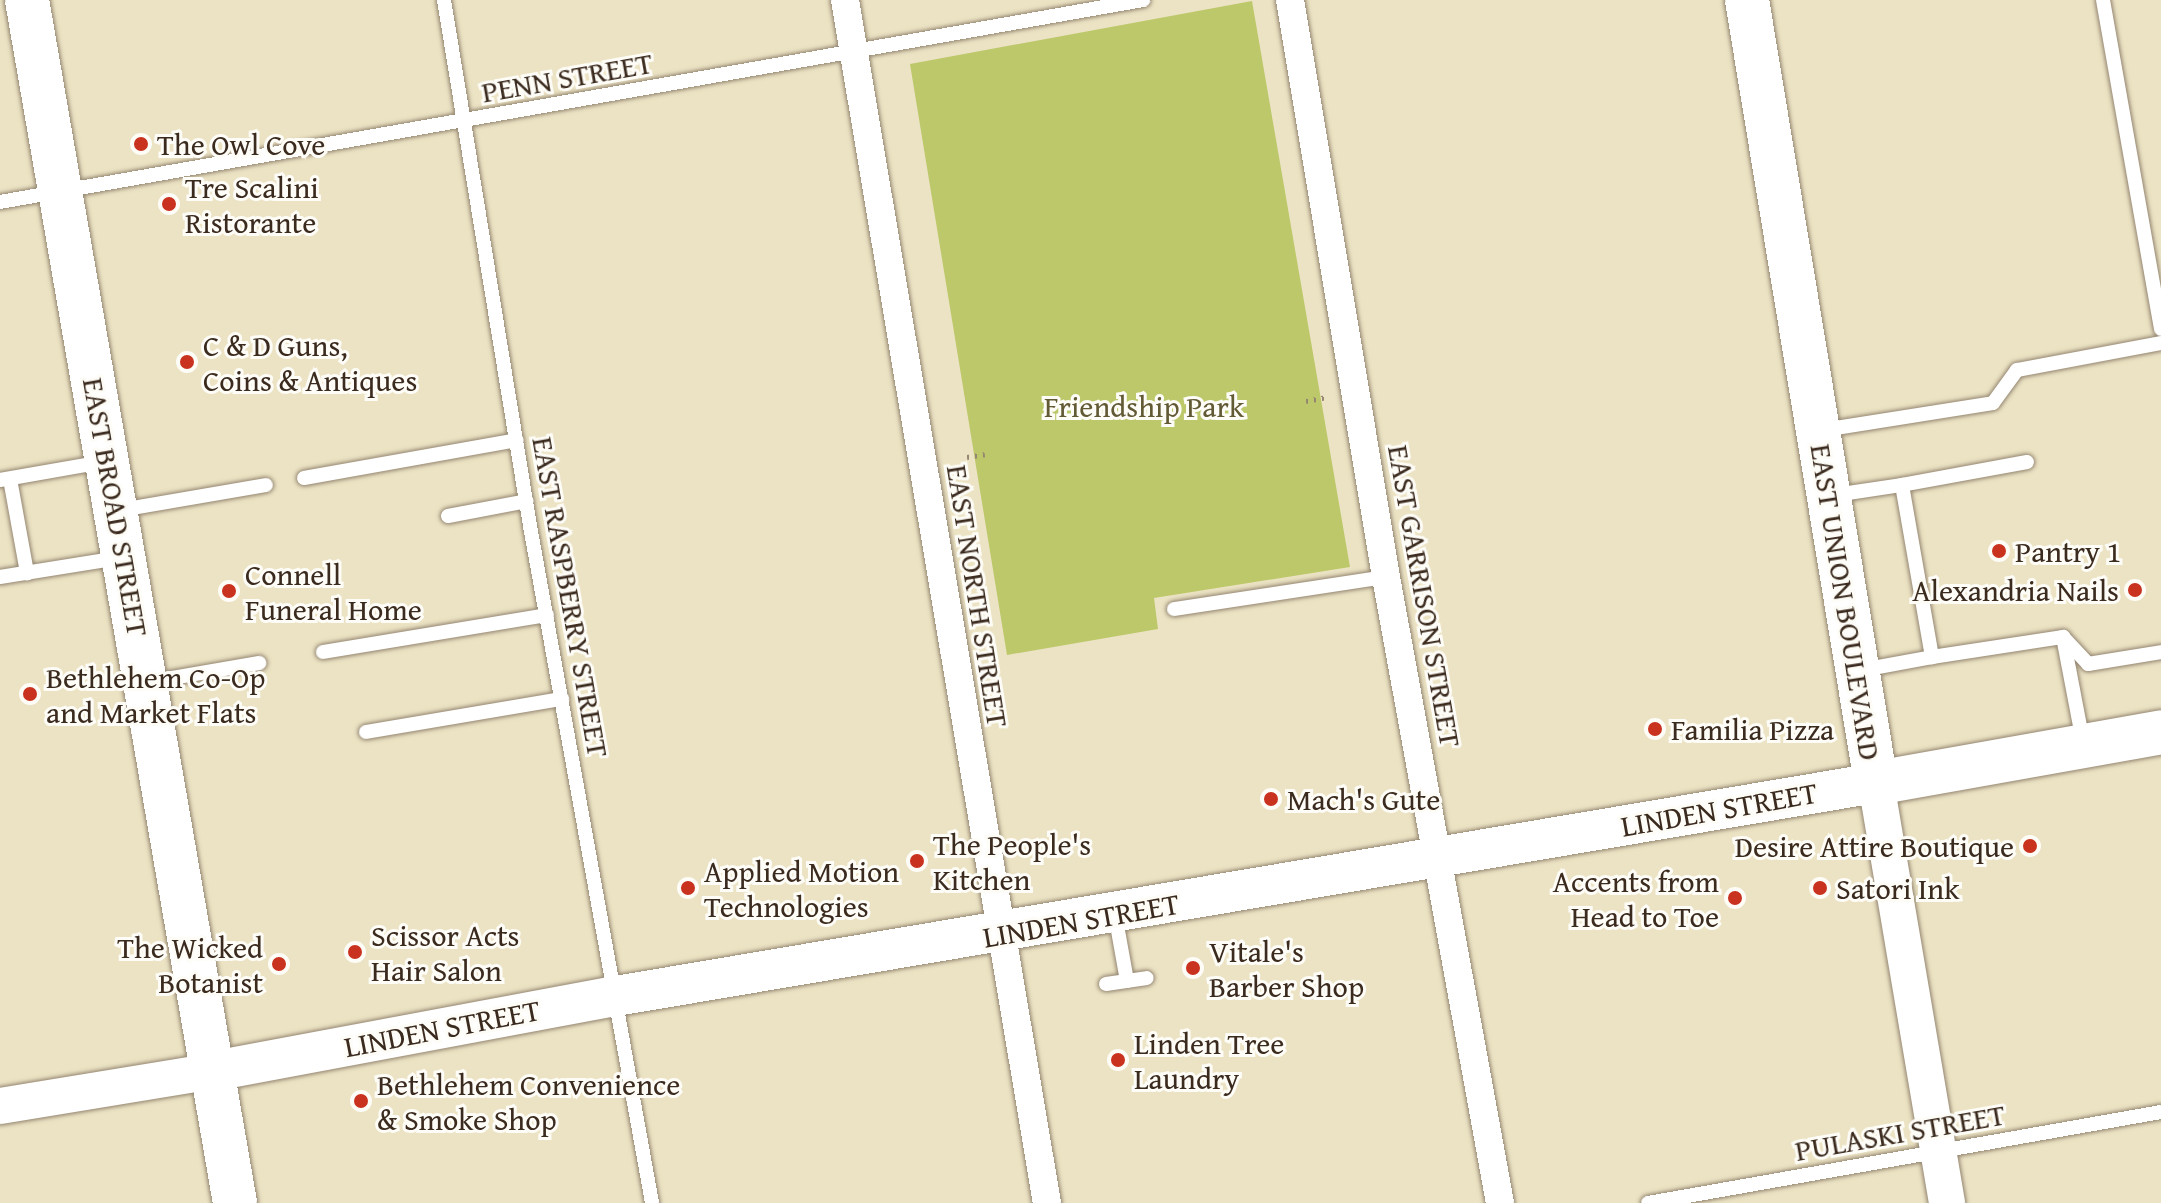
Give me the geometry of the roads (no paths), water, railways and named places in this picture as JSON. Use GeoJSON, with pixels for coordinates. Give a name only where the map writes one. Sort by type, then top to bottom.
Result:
{"type":"FeatureCollection","features":[{"type":"Feature","properties":{"kind":"main road","name":"EAST BROAD STREET"},"geometry":{"type":"LineString","coordinates":[[27,0],[235,1203]]}},
{"type":"Feature","properties":{"kind":"main road","name":"EAST UNION BOULEVARD"},"geometry":{"type":"LineString","coordinates":[[1747,0],[1876,783]]}},
{"type":"Feature","properties":{"kind":"main road","name":"LINDEN STREET"},"geometry":{"type":"LineString","coordinates":[[214,1071],[616,996],[1000,934],[2161,732]]}},
{"type":"Feature","properties":{"kind":"street","name":"EAST NORTH STREET"},"geometry":{"type":"LineString","coordinates":[[845,0],[1047,1203]]}},
{"type":"Feature","properties":{"kind":"street","name":"EAST GARRISON STREET"},"geometry":{"type":"LineString","coordinates":[[1290,0],[1386,577],[1500,1203]]}},
{"type":"Feature","properties":{"kind":"street","name":"EAST UNION BOULEVARD"},"geometry":{"type":"LineString","coordinates":[[1876,783],[1947,1203]]}},
{"type":"Feature","properties":{"kind":"street","name":"LINDEN STREET"},"geometry":{"type":"LineString","coordinates":[[0,1106],[214,1071]]}},
{"type":"Feature","properties":{"kind":"lane","name":"EAST RASPBERRY STREET"},"geometry":{"type":"LineString","coordinates":[[444,0],[527,501],[652,1203]]}},
{"type":"Feature","properties":{"kind":"lane","name":"PENN STREET"},"geometry":{"type":"LineString","coordinates":[[0,202],[1143,0]]}},
{"type":"Feature","properties":{"kind":"lane"},"geometry":{"type":"LineString","coordinates":[[2103,0],[2161,329]]}},
{"type":"Feature","properties":{"kind":"lane"},"geometry":{"type":"LineString","coordinates":[[1818,431],[1993,403],[2017,370],[2161,343]]}},
{"type":"Feature","properties":{"kind":"lane"},"geometry":{"type":"LineString","coordinates":[[304,478],[517,440]]}},
{"type":"Feature","properties":{"kind":"lane"},"geometry":{"type":"LineString","coordinates":[[27,573],[5,480],[108,461]]}},
{"type":"Feature","properties":{"kind":"lane"},"geometry":{"type":"LineString","coordinates":[[1829,496],[2027,462]]}},
{"type":"Feature","properties":{"kind":"lane"},"geometry":{"type":"LineString","coordinates":[[116,511],[266,485]]}},
{"type":"Feature","properties":{"kind":"lane"},"geometry":{"type":"LineString","coordinates":[[1902,485],[1932,657]]}},
{"type":"Feature","properties":{"kind":"lane"},"geometry":{"type":"LineString","coordinates":[[448,516],[527,501]]}},
{"type":"Feature","properties":{"kind":"lane"},"geometry":{"type":"LineString","coordinates":[[0,577],[124,557]]}},
{"type":"Feature","properties":{"kind":"lane"},"geometry":{"type":"LineString","coordinates":[[1174,609],[1386,577]]}},
{"type":"Feature","properties":{"kind":"lane"},"geometry":{"type":"LineString","coordinates":[[323,652],[547,615]]}},
{"type":"Feature","properties":{"kind":"lane"},"geometry":{"type":"LineString","coordinates":[[1857,671],[2063,637]]}},
{"type":"Feature","properties":{"kind":"lane"},"geometry":{"type":"LineString","coordinates":[[2063,637],[2088,664],[2161,652]]}},
{"type":"Feature","properties":{"kind":"lane"},"geometry":{"type":"LineString","coordinates":[[2063,637],[2084,746]]}},
{"type":"Feature","properties":{"kind":"lane"},"geometry":{"type":"LineString","coordinates":[[146,682],[259,663]]}},
{"type":"Feature","properties":{"kind":"lane"},"geometry":{"type":"LineString","coordinates":[[366,732],[562,699]]}},
{"type":"Feature","properties":{"kind":"lane"},"geometry":{"type":"LineString","coordinates":[[1115,914],[1127,981]]}},
{"type":"Feature","properties":{"kind":"lane"},"geometry":{"type":"LineString","coordinates":[[1106,984],[1147,978]]}},
{"type":"Feature","properties":{"kind":"lane","name":"PULASKI STREET"},"geometry":{"type":"LineString","coordinates":[[1648,1203],[2161,1112]]}},
{"type":"Feature","properties":{"kind":"place","name":"The Owl Cove"},"geometry":{"type":"Point","coordinates":[141,144]}},
{"type":"Feature","properties":{"kind":"place","name":"Tre Scalini Ristorante"},"geometry":{"type":"Point","coordinates":[169,204]}},
{"type":"Feature","properties":{"kind":"place","name":"C & D Guns, Coins & Antiques"},"geometry":{"type":"Point","coordinates":[187,362]}},
{"type":"Feature","properties":{"kind":"place","name":"Pantry 1"},"geometry":{"type":"Point","coordinates":[1999,551]}},
{"type":"Feature","properties":{"kind":"place","name":"Alexandria Nails"},"geometry":{"type":"Point","coordinates":[2135,590]}},
{"type":"Feature","properties":{"kind":"place","name":"Connell Funeral Home"},"geometry":{"type":"Point","coordinates":[229,591]}},
{"type":"Feature","properties":{"kind":"place","name":"Bethlehem Co-Op and Market Flats"},"geometry":{"type":"Point","coordinates":[30,694]}},
{"type":"Feature","properties":{"kind":"place","name":"Familia Pizza"},"geometry":{"type":"Point","coordinates":[1655,729]}},
{"type":"Feature","properties":{"kind":"place","name":"Mach's Gute"},"geometry":{"type":"Point","coordinates":[1271,799]}},
{"type":"Feature","properties":{"kind":"place","name":"Desire Attire Boutique"},"geometry":{"type":"Point","coordinates":[2030,846]}},
{"type":"Feature","properties":{"kind":"place","name":"The People's Kitchen"},"geometry":{"type":"Point","coordinates":[917,861]}},
{"type":"Feature","properties":{"kind":"place","name":"Applied Motion Technologies"},"geometry":{"type":"Point","coordinates":[688,888]}},
{"type":"Feature","properties":{"kind":"place","name":"Satori Ink"},"geometry":{"type":"Point","coordinates":[1820,888]}},
{"type":"Feature","properties":{"kind":"place","name":"Accents from Head to Toe"},"geometry":{"type":"Point","coordinates":[1735,898]}},
{"type":"Feature","properties":{"kind":"place","name":"Scissor Acts Hair Salon"},"geometry":{"type":"Point","coordinates":[355,952]}},
{"type":"Feature","properties":{"kind":"place","name":"The Wicked Botanist"},"geometry":{"type":"Point","coordinates":[279,964]}},
{"type":"Feature","properties":{"kind":"place","name":"Vitale's Barber Shop"},"geometry":{"type":"Point","coordinates":[1193,968]}},
{"type":"Feature","properties":{"kind":"place","name":"Linden Tree Laundry"},"geometry":{"type":"Point","coordinates":[1118,1060]}},
{"type":"Feature","properties":{"kind":"place","name":"Bethlehem Convenience & Smoke Shop"},"geometry":{"type":"Point","coordinates":[361,1101]}},
{"type":"Feature","properties":{"kind":"park label","name":"Friendship Park"},"geometry":{"type":"Point","coordinates":[1144,406]}}]}
